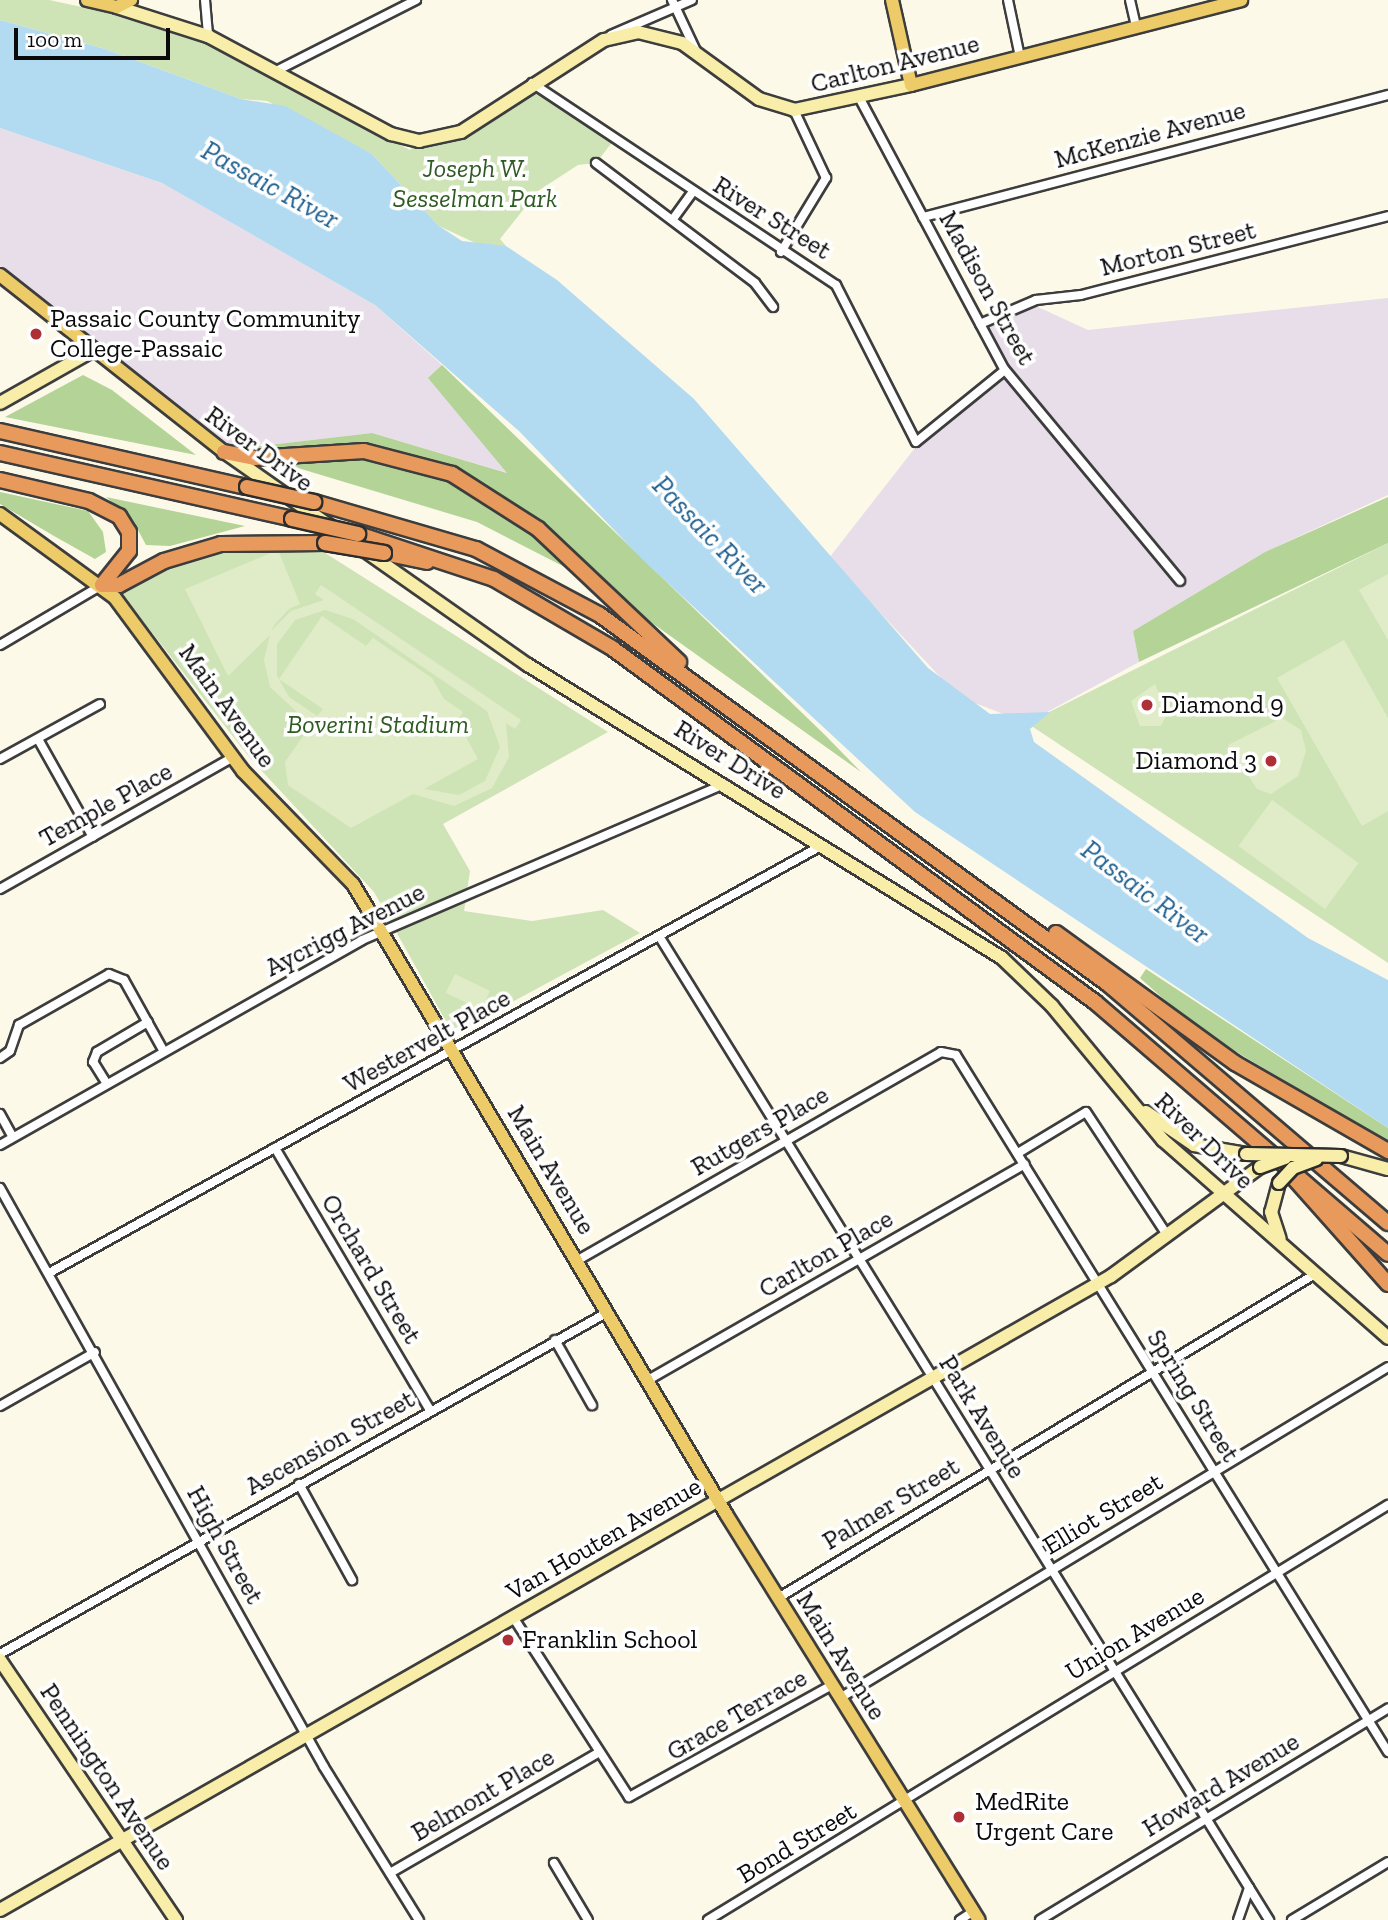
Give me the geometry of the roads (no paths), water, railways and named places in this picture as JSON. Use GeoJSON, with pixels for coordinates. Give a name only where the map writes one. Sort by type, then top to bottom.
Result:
{"type":"FeatureCollection","features":[{"type":"Feature","properties":{"kind":"highway"},"geometry":{"type":"LineString","coordinates":[[0,431],[314,502],[432,533],[515,567],[600,615],[957,872],[1197,1055],[1388,1223]]}},
{"type":"Feature","properties":{"kind":"highway"},"geometry":{"type":"LineString","coordinates":[[224,452],[254,458],[364,451],[419,462],[473,484],[538,528],[716,697]]}},
{"type":"Feature","properties":{"kind":"highway"},"geometry":{"type":"LineString","coordinates":[[0,453],[358,534],[495,579],[565,617],[673,691],[1036,956],[1240,1120],[1388,1254]]}},
{"type":"Feature","properties":{"kind":"highway"},"geometry":{"type":"LineString","coordinates":[[0,480],[89,501],[119,516],[129,532],[129,551],[102,585]]}},
{"type":"Feature","properties":{"kind":"highway"},"geometry":{"type":"LineString","coordinates":[[102,585],[120,585],[164,561],[221,544],[326,543],[384,553],[495,579]]}},
{"type":"Feature","properties":{"kind":"highway"},"geometry":{"type":"LineString","coordinates":[[957,872],[1081,950],[1247,1070],[1388,1151]]}},
{"type":"Feature","properties":{"kind":"highway"},"geometry":{"type":"LineString","coordinates":[[1240,1120],[1388,1284]]}},
{"type":"Feature","properties":{"kind":"main road"},"geometry":{"type":"LineString","coordinates":[[88,0],[117,7],[131,0]]}},
{"type":"Feature","properties":{"kind":"main road"},"geometry":{"type":"LineString","coordinates":[[892,0],[911,85]]}},
{"type":"Feature","properties":{"kind":"main road","name":"Carlton Avenue"},"geometry":{"type":"LineString","coordinates":[[911,85],[1241,0]]}},
{"type":"Feature","properties":{"kind":"main road","name":"River Drive"},"geometry":{"type":"LineString","coordinates":[[0,275],[92,351],[224,452]]}},
{"type":"Feature","properties":{"kind":"main road","name":"Main Avenue"},"geometry":{"type":"LineString","coordinates":[[0,514],[102,585],[157,646],[233,757],[353,884],[454,1050],[718,1500],[976,1916]]}},
{"type":"Feature","properties":{"kind":"street"},"geometry":{"type":"LineString","coordinates":[[205,0],[208,36]]}},
{"type":"Feature","properties":{"kind":"street"},"geometry":{"type":"LineString","coordinates":[[276,71],[416,0]]}},
{"type":"Feature","properties":{"kind":"street"},"geometry":{"type":"LineString","coordinates":[[604,40],[673,3],[692,0]]}},
{"type":"Feature","properties":{"kind":"street"},"geometry":{"type":"LineString","coordinates":[[1008,0],[1020,57]]}},
{"type":"Feature","properties":{"kind":"street"},"geometry":{"type":"LineString","coordinates":[[1130,0],[1136,27]]}},
{"type":"Feature","properties":{"kind":"street"},"geometry":{"type":"LineString","coordinates":[[673,3],[697,54]]}},
{"type":"Feature","properties":{"kind":"street","name":"Carlton Avenue"},"geometry":{"type":"LineString","coordinates":[[117,7],[208,36],[391,134],[419,141],[461,132],[532,83],[604,40],[654,33],[697,54],[760,99],[794,110],[860,99],[911,85]]}},
{"type":"Feature","properties":{"kind":"street","name":"River Street"},"geometry":{"type":"LineString","coordinates":[[532,83],[692,193],[836,285],[908,436],[923,442],[1005,370]]}},
{"type":"Feature","properties":{"kind":"street","name":"McKenzie Avenue"},"geometry":{"type":"LineString","coordinates":[[923,217],[1388,95]]}},
{"type":"Feature","properties":{"kind":"street","name":"Madison Street"},"geometry":{"type":"LineString","coordinates":[[860,99],[1005,370],[1180,581]]}},
{"type":"Feature","properties":{"kind":"street"},"geometry":{"type":"LineString","coordinates":[[781,252],[826,178],[794,110]]}},
{"type":"Feature","properties":{"kind":"street"},"geometry":{"type":"LineString","coordinates":[[596,163],[755,283],[773,307]]}},
{"type":"Feature","properties":{"kind":"street"},"geometry":{"type":"LineString","coordinates":[[673,219],[692,193]]}},
{"type":"Feature","properties":{"kind":"street","name":"Morton Street"},"geometry":{"type":"LineString","coordinates":[[980,324],[1036,300],[1081,295],[1388,216]]}},
{"type":"Feature","properties":{"kind":"street"},"geometry":{"type":"LineString","coordinates":[[5,400],[92,351]]}},
{"type":"Feature","properties":{"kind":"street","name":"River Drive"},"geometry":{"type":"LineString","coordinates":[[224,452],[523,662],[824,844],[1002,958],[1052,1006],[1163,1140],[1388,1338]]}},
{"type":"Feature","properties":{"kind":"street"},"geometry":{"type":"LineString","coordinates":[[0,645],[102,585]]}},
{"type":"Feature","properties":{"kind":"street"},"geometry":{"type":"LineString","coordinates":[[0,760],[100,704]]}},
{"type":"Feature","properties":{"kind":"street"},"geometry":{"type":"LineString","coordinates":[[37,739],[93,837]]}},
{"type":"Feature","properties":{"kind":"street","name":"Temple Place"},"geometry":{"type":"LineString","coordinates":[[0,889],[233,757]]}},
{"type":"Feature","properties":{"kind":"street","name":"Aycrigg Avenue"},"geometry":{"type":"LineString","coordinates":[[0,1145],[382,930],[724,783]]}},
{"type":"Feature","properties":{"kind":"street","name":"Westervelt Place"},"geometry":{"type":"LineString","coordinates":[[49,1273],[824,844]]}},
{"type":"Feature","properties":{"kind":"street","name":"Park Avenue"},"geometry":{"type":"LineString","coordinates":[[659,936],[1269,1920]]}},
{"type":"Feature","properties":{"kind":"street"},"geometry":{"type":"LineString","coordinates":[[0,1058],[19,1025],[109,974],[124,980],[164,1052]]}},
{"type":"Feature","properties":{"kind":"street"},"geometry":{"type":"LineString","coordinates":[[107,1084],[95,1056],[148,1022]]}},
{"type":"Feature","properties":{"kind":"street","name":"Rutgers Place"},"geometry":{"type":"LineString","coordinates":[[578,1260],[941,1052],[961,1063]]}},
{"type":"Feature","properties":{"kind":"street","name":"Spring Street"},"geometry":{"type":"LineString","coordinates":[[961,1063],[1388,1752]]}},
{"type":"Feature","properties":{"kind":"street"},"geometry":{"type":"LineString","coordinates":[[1131,1100],[1194,1145],[1246,1154],[1341,1156],[1388,1170]]}},
{"type":"Feature","properties":{"kind":"street"},"geometry":{"type":"LineString","coordinates":[[1017,1153],[1086,1112],[1167,1235]]}},
{"type":"Feature","properties":{"kind":"street"},"geometry":{"type":"LineString","coordinates":[[0,1114],[13,1137]]}},
{"type":"Feature","properties":{"kind":"street","name":"Orchard Street"},"geometry":{"type":"LineString","coordinates":[[275,1148],[430,1410]]}},
{"type":"Feature","properties":{"kind":"street","name":"Van Houten Avenue"},"geometry":{"type":"LineString","coordinates":[[0,1910],[1099,1283],[1260,1167],[1303,1156]]}},
{"type":"Feature","properties":{"kind":"street"},"geometry":{"type":"LineString","coordinates":[[1288,1250],[1272,1222],[1279,1183],[1303,1163],[1341,1156]]}},
{"type":"Feature","properties":{"kind":"street","name":"Carlton Place"},"geometry":{"type":"LineString","coordinates":[[648,1380],[1025,1164]]}},
{"type":"Feature","properties":{"kind":"street","name":"High Street"},"geometry":{"type":"LineString","coordinates":[[0,1188],[95,1352],[306,1735],[419,1920]]}},
{"type":"Feature","properties":{"kind":"street","name":"Palmer Street"},"geometry":{"type":"LineString","coordinates":[[778,1598],[1315,1274]]}},
{"type":"Feature","properties":{"kind":"street","name":"Ascension Street"},"geometry":{"type":"LineString","coordinates":[[0,1654],[608,1311]]}},
{"type":"Feature","properties":{"kind":"street"},"geometry":{"type":"LineString","coordinates":[[555,1340],[592,1405]]}},
{"type":"Feature","properties":{"kind":"street"},"geometry":{"type":"LineString","coordinates":[[0,1406],[95,1352]]}},
{"type":"Feature","properties":{"kind":"street","name":"Elliot Street"},"geometry":{"type":"LineString","coordinates":[[840,1698],[1388,1367]]}},
{"type":"Feature","properties":{"kind":"street"},"geometry":{"type":"LineString","coordinates":[[299,1484],[352,1580]]}},
{"type":"Feature","properties":{"kind":"street","name":"Union Avenue"},"geometry":{"type":"LineString","coordinates":[[904,1798],[1388,1505]]}},
{"type":"Feature","properties":{"kind":"street"},"geometry":{"type":"LineString","coordinates":[[513,1617],[598,1754]]}},
{"type":"Feature","properties":{"kind":"street","name":"Pennington Avenue"},"geometry":{"type":"LineString","coordinates":[[0,1660],[176,1920]]}},
{"type":"Feature","properties":{"kind":"street","name":"Grace Terrace"},"geometry":{"type":"LineString","coordinates":[[598,1754],[629,1797],[663,1782],[832,1685]]}},
{"type":"Feature","properties":{"kind":"street","name":"Howard Avenue"},"geometry":{"type":"LineString","coordinates":[[1040,1920],[1388,1708]]}},
{"type":"Feature","properties":{"kind":"street","name":"Belmont Place"},"geometry":{"type":"LineString","coordinates":[[390,1873],[598,1754]]}},
{"type":"Feature","properties":{"kind":"street","name":"Bond Street"},"geometry":{"type":"LineString","coordinates":[[709,1920],[904,1798]]}},
{"type":"Feature","properties":{"kind":"street"},"geometry":{"type":"LineString","coordinates":[[1292,1920],[1388,1862]]}},
{"type":"Feature","properties":{"kind":"street"},"geometry":{"type":"LineString","coordinates":[[554,1863],[588,1920]]}},
{"type":"Feature","properties":{"kind":"street"},"geometry":{"type":"LineString","coordinates":[[1238,1920],[1249,1888]]}},
{"type":"Feature","properties":{"kind":"street"},"geometry":{"type":"LineString","coordinates":[[960,1920],[976,1916]]}},
{"type":"Feature","properties":{"kind":"water","name":"Passaic River"},"geometry":{"type":"Polygon","coordinates":[[[0,20],[105,49],[241,99],[285,106],[372,154],[439,226],[462,241],[506,246],[557,280],[694,399],[928,668],[990,714],[1050,712],[1030,729],[1034,742],[1308,938],[1388,980],[1388,1128],[915,812],[643,560],[519,431],[375,305],[162,183],[0,128],[0,20]]]}},
{"type":"Feature","properties":{"kind":"place","name":"Passaic County Community College-Passaic"},"geometry":{"type":"Point","coordinates":[36,334]}},
{"type":"Feature","properties":{"kind":"place","name":"Diamond 9"},"geometry":{"type":"Point","coordinates":[1147,705]}},
{"type":"Feature","properties":{"kind":"place","name":"Diamond 3"},"geometry":{"type":"Point","coordinates":[1271,761]}},
{"type":"Feature","properties":{"kind":"place","name":"Franklin School"},"geometry":{"type":"Point","coordinates":[508,1640]}},
{"type":"Feature","properties":{"kind":"place","name":"MedRite Urgent Care"},"geometry":{"type":"Point","coordinates":[959,1817]}},
{"type":"Feature","properties":{"kind":"park label","name":"Joseph W. Sesselman Park"},"geometry":{"type":"Point","coordinates":[475,184]}},
{"type":"Feature","properties":{"kind":"park label","name":"Boverini Stadium"},"geometry":{"type":"Point","coordinates":[378,725]}}]}
